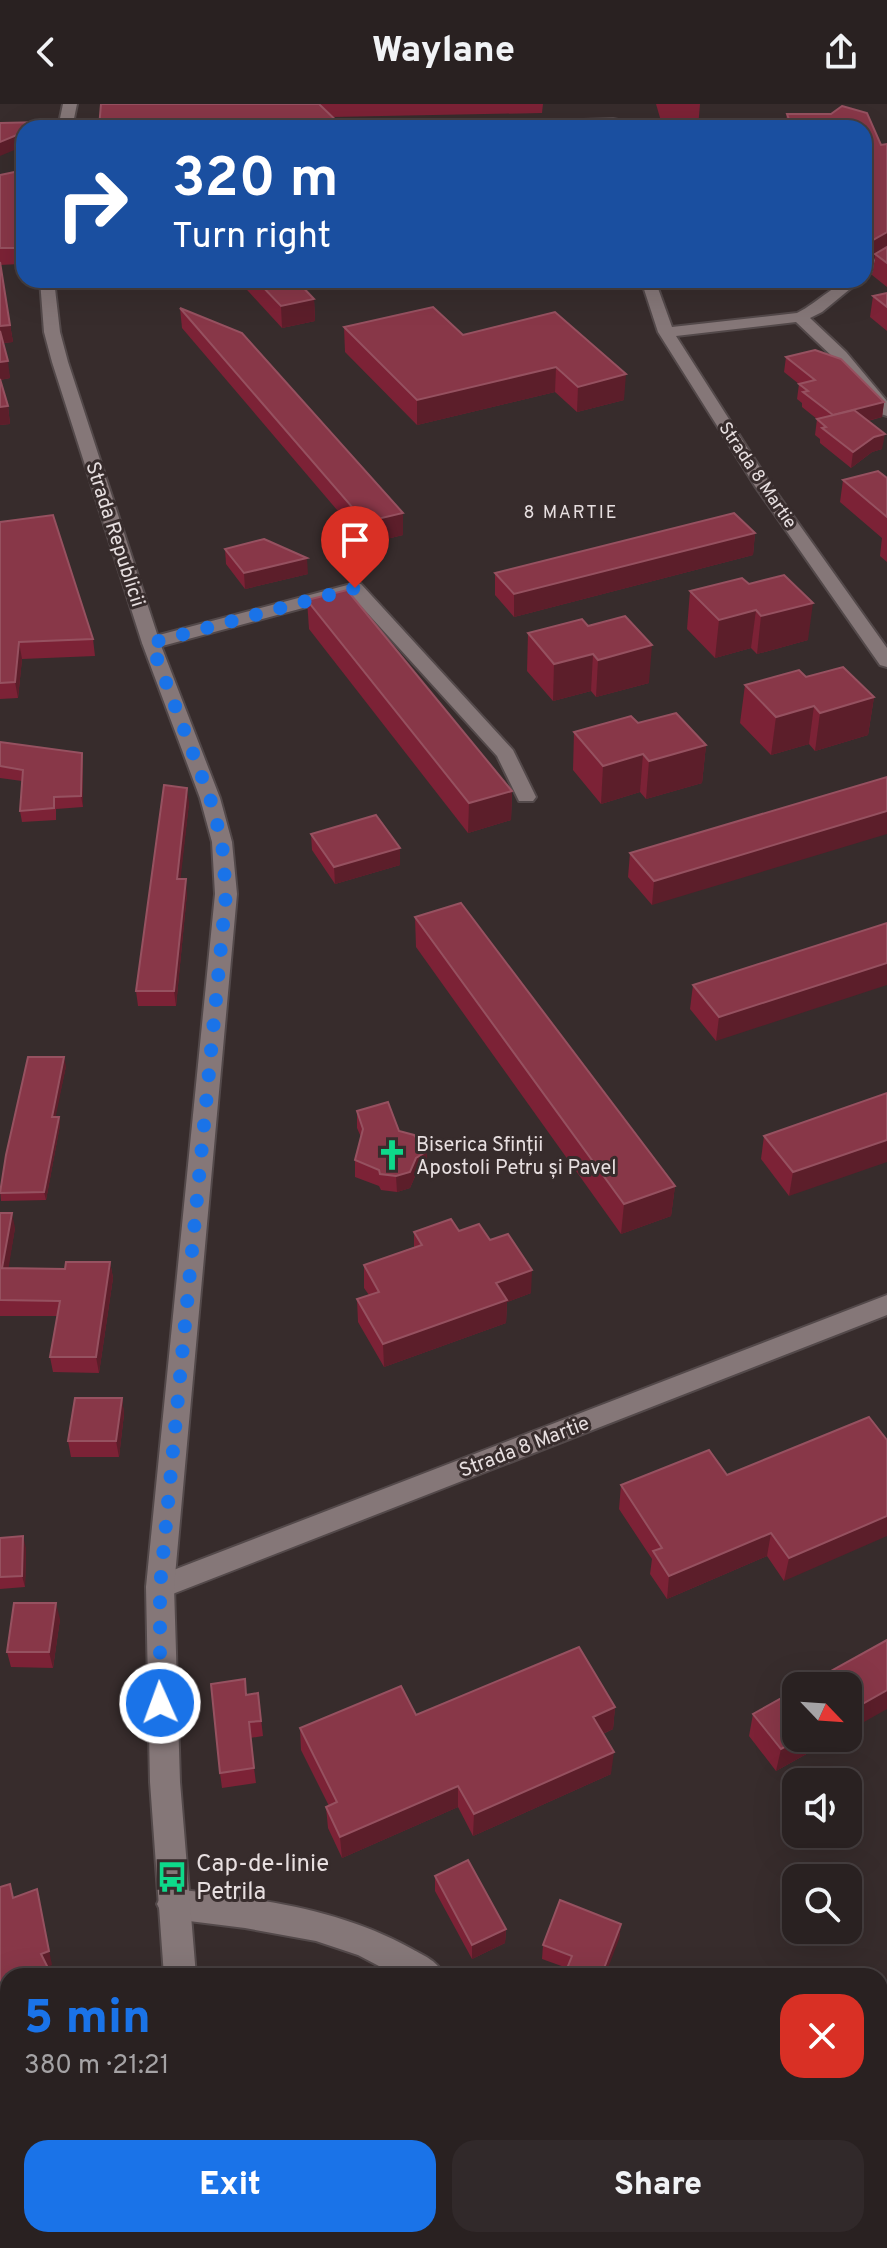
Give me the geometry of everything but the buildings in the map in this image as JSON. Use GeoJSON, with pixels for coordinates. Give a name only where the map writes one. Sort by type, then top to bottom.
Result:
{"type":"FeatureCollection","features":[{"type":"Feature","properties":{"kind":"street","name":"Strada Republicii"},"geometry":{"type":"LineString","coordinates":[[48,288],[52,332],[60,362],[151,643],[210,798],[222,842],[226,894],[160,1587],[159,1675],[179,1968]]}},
{"type":"Feature","properties":{"kind":"street","name":"Strada 8 Martie"},"geometry":{"type":"LineString","coordinates":[[651,288],[666,332],[763,486],[887,661]]}},
{"type":"Feature","properties":{"kind":"street"},"geometry":{"type":"LineString","coordinates":[[666,332],[800,317],[817,309],[844,288]]}},
{"type":"Feature","properties":{"kind":"street"},"geometry":{"type":"LineString","coordinates":[[800,317],[870,388],[887,411]]}},
{"type":"Feature","properties":{"kind":"street"},"geometry":{"type":"LineString","coordinates":[[870,388],[887,391]]}},
{"type":"Feature","properties":{"kind":"street"},"geometry":{"type":"LineString","coordinates":[[151,643],[355,588],[506,754],[526,797]]}},
{"type":"Feature","properties":{"kind":"street","name":"Strada 8 Martie"},"geometry":{"type":"LineString","coordinates":[[160,1587],[887,1305]]}},
{"type":"Feature","properties":{"kind":"street"},"geometry":{"type":"LineString","coordinates":[[173,1904],[266,1915],[314,1925],[365,1942],[413,1968]]}},
{"type":"Feature","properties":{"kind":"place","name":"Biserica Sfinții Apostoli Petru și Pavel"},"geometry":{"type":"Point","coordinates":[392,1155]}},
{"type":"Feature","properties":{"kind":"place","name":"Cap-de-linie Petrila"},"geometry":{"type":"Point","coordinates":[172,1877]}},
{"type":"Feature","properties":{"kind":"district","name":"8 MARTIE"},"geometry":{"type":"Point","coordinates":[571,512]}},
{"type":"Feature","properties":{"kind":"route"},"geometry":{"type":"LineString","coordinates":[[160,1703],[160,1587],[226,894],[222,842],[210,798],[151,643],[355,588]]}}]}
